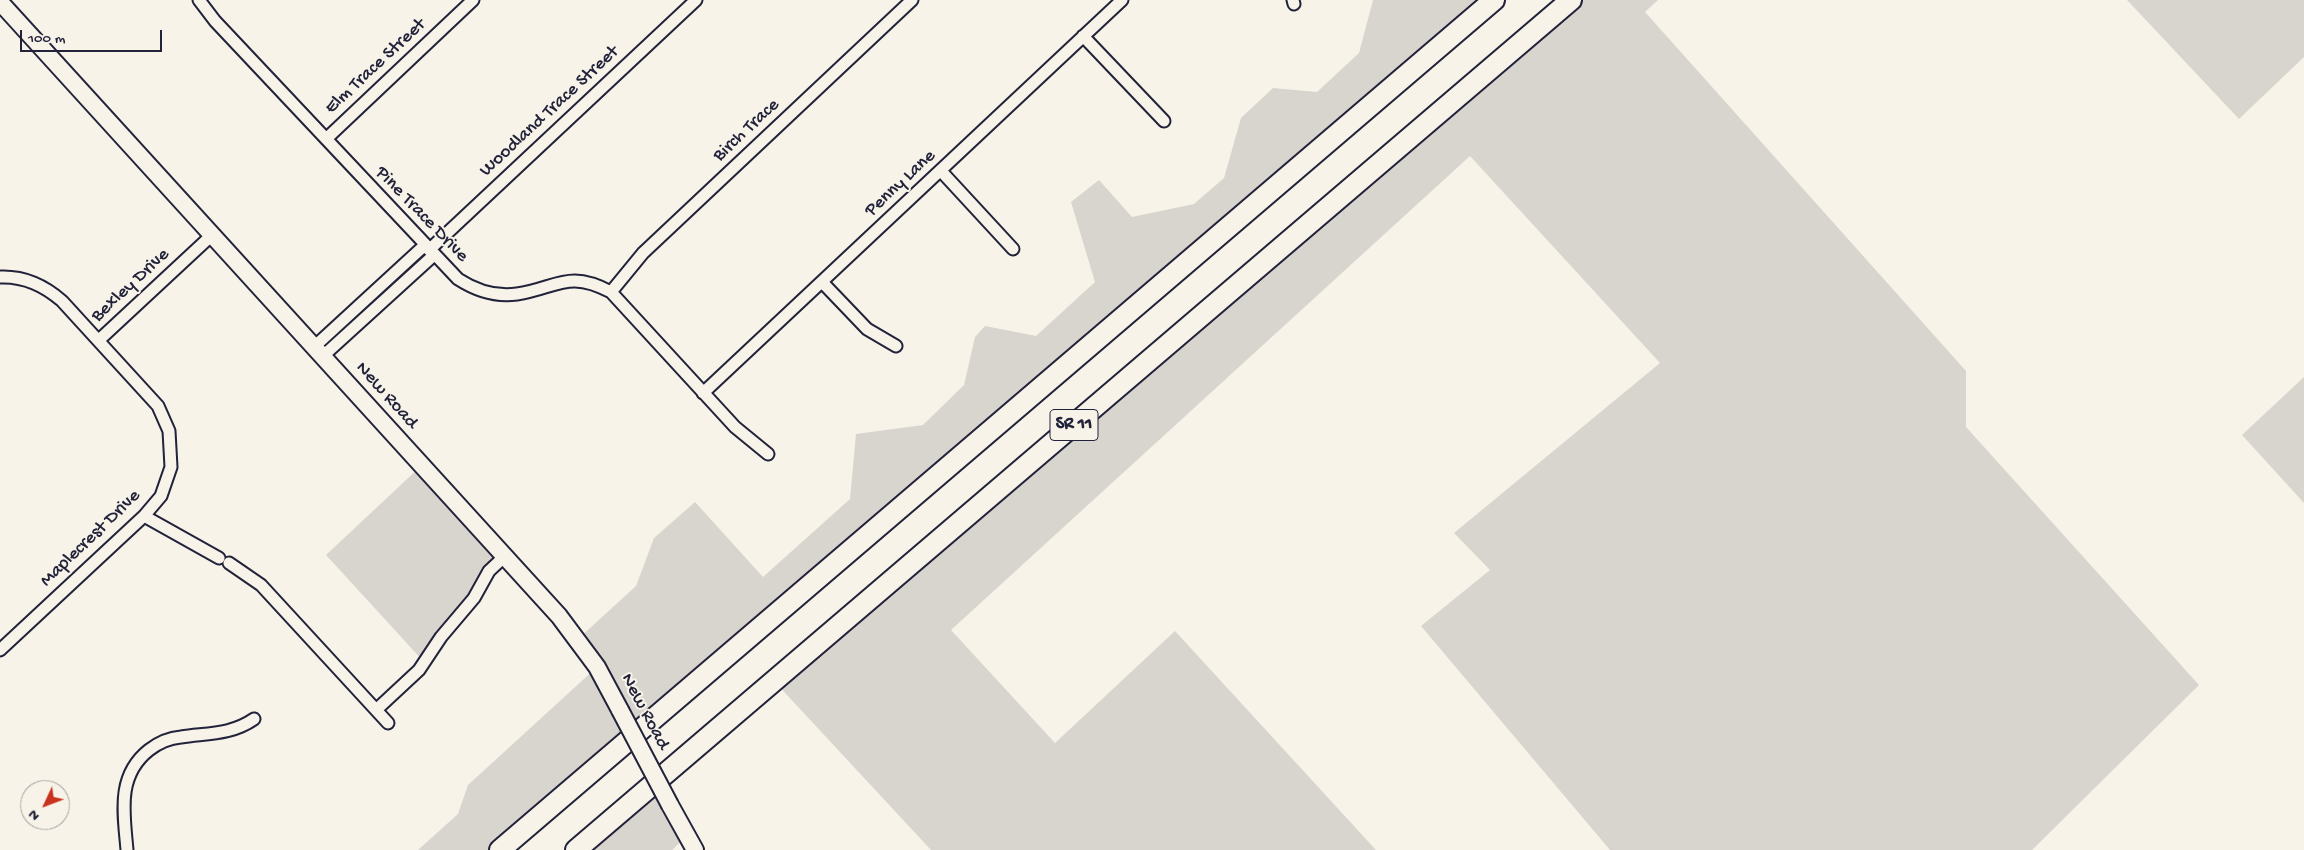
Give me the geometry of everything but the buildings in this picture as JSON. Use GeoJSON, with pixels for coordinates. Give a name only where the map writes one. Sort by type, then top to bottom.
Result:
{"type":"FeatureCollection","features":[{"type":"Feature","properties":{"kind":"highway","name":"SR 11"},"geometry":{"type":"LineString","coordinates":[[500,850],[1494,0]]}},
{"type":"Feature","properties":{"kind":"highway","name":"SR 11"},"geometry":{"type":"LineString","coordinates":[[576,850],[1571,0]]}},
{"type":"Feature","properties":{"kind":"street","name":"Pine Trace Drive"},"geometry":{"type":"LineString","coordinates":[[199,0],[215,21],[429,250],[458,278],[488,292],[516,294],[555,283],[571,281],[592,284],[611,292],[703,394],[735,427],[768,454]]}},
{"type":"Feature","properties":{"kind":"street","name":"Elm Trace Street"},"geometry":{"type":"LineString","coordinates":[[326,139],[473,0]]}},
{"type":"Feature","properties":{"kind":"street","name":"Woodland Trace Street"},"geometry":{"type":"LineString","coordinates":[[318,352],[696,0]]}},
{"type":"Feature","properties":{"kind":"street","name":"Birch Trace"},"geometry":{"type":"LineString","coordinates":[[611,292],[643,253],[912,0]]}},
{"type":"Feature","properties":{"kind":"street","name":"Penny Lane"},"geometry":{"type":"LineString","coordinates":[[703,394],[1122,0]]}},
{"type":"Feature","properties":{"kind":"street","name":"New Road"},"geometry":{"type":"LineString","coordinates":[[0,2],[574,633],[597,667],[695,850]]}},
{"type":"Feature","properties":{"kind":"street"},"geometry":{"type":"LineString","coordinates":[[1084,36],[1164,121]]}},
{"type":"Feature","properties":{"kind":"street"},"geometry":{"type":"LineString","coordinates":[[941,171],[1013,249]]}},
{"type":"Feature","properties":{"kind":"street","name":"Bexley Drive"},"geometry":{"type":"LineString","coordinates":[[0,276],[19,278],[45,288],[62,301],[98,340],[212,235]]}},
{"type":"Feature","properties":{"kind":"street"},"geometry":{"type":"LineString","coordinates":[[822,282],[867,329],[896,346]]}},
{"type":"Feature","properties":{"kind":"street","name":"Maplecrest Drive"},"geometry":{"type":"LineString","coordinates":[[0,650],[144,516],[161,496],[168,478],[172,455],[169,431],[162,414],[153,399],[98,340]]}},
{"type":"Feature","properties":{"kind":"street"},"geometry":{"type":"LineString","coordinates":[[144,516],[224,560],[261,584],[388,723]]}},
{"type":"Feature","properties":{"kind":"street"},"geometry":{"type":"LineString","coordinates":[[376,710],[419,670],[441,637],[474,598],[489,571],[505,556]]}},
{"type":"Feature","properties":{"kind":"street"},"geometry":{"type":"LineString","coordinates":[[127,850],[123,804],[124,790],[131,771],[143,755],[168,740],[222,733],[246,725],[254,719]]}},
{"type":"Feature","properties":{"kind":"shaded area"},"geometry":{"type":"Polygon","coordinates":[[[1373,0],[1494,0],[501,850],[418,850],[458,814],[468,785],[597,667],[578,639],[636,586],[654,538],[695,502],[763,577],[850,499],[856,434],[923,425],[964,385],[975,337],[985,326],[1036,336],[1095,282],[1071,202],[1099,180],[1132,217],[1194,204],[1224,178],[1241,118],[1273,88],[1317,92],[1359,53],[1373,0]]]}},
{"type":"Feature","properties":{"kind":"shaded area"},"geometry":{"type":"Polygon","coordinates":[[[1571,0],[1658,0],[1645,12],[1966,371],[1966,427],[2199,685],[2032,850],[1610,850],[1421,626],[1490,570],[1454,533],[1660,363],[1470,156],[951,630],[1055,743],[1175,631],[1376,850],[931,850],[774,681],[1571,0]]]}},
{"type":"Feature","properties":{"kind":"shaded area"},"geometry":{"type":"Polygon","coordinates":[[[2127,0],[2304,0],[2304,57],[2239,119],[2127,0]]]}},
{"type":"Feature","properties":{"kind":"shaded area"},"geometry":{"type":"Polygon","coordinates":[[[2304,377],[2304,503],[2242,435],[2304,377]]]}},
{"type":"Feature","properties":{"kind":"shaded area"},"geometry":{"type":"Polygon","coordinates":[[[422,465],[505,556],[425,663],[326,555],[422,465]]]}},
{"type":"Feature","properties":{"kind":"shaded area"},"geometry":{"type":"Polygon","coordinates":[[[657,781],[687,836],[672,850],[576,850],[657,781]]]}}]}
